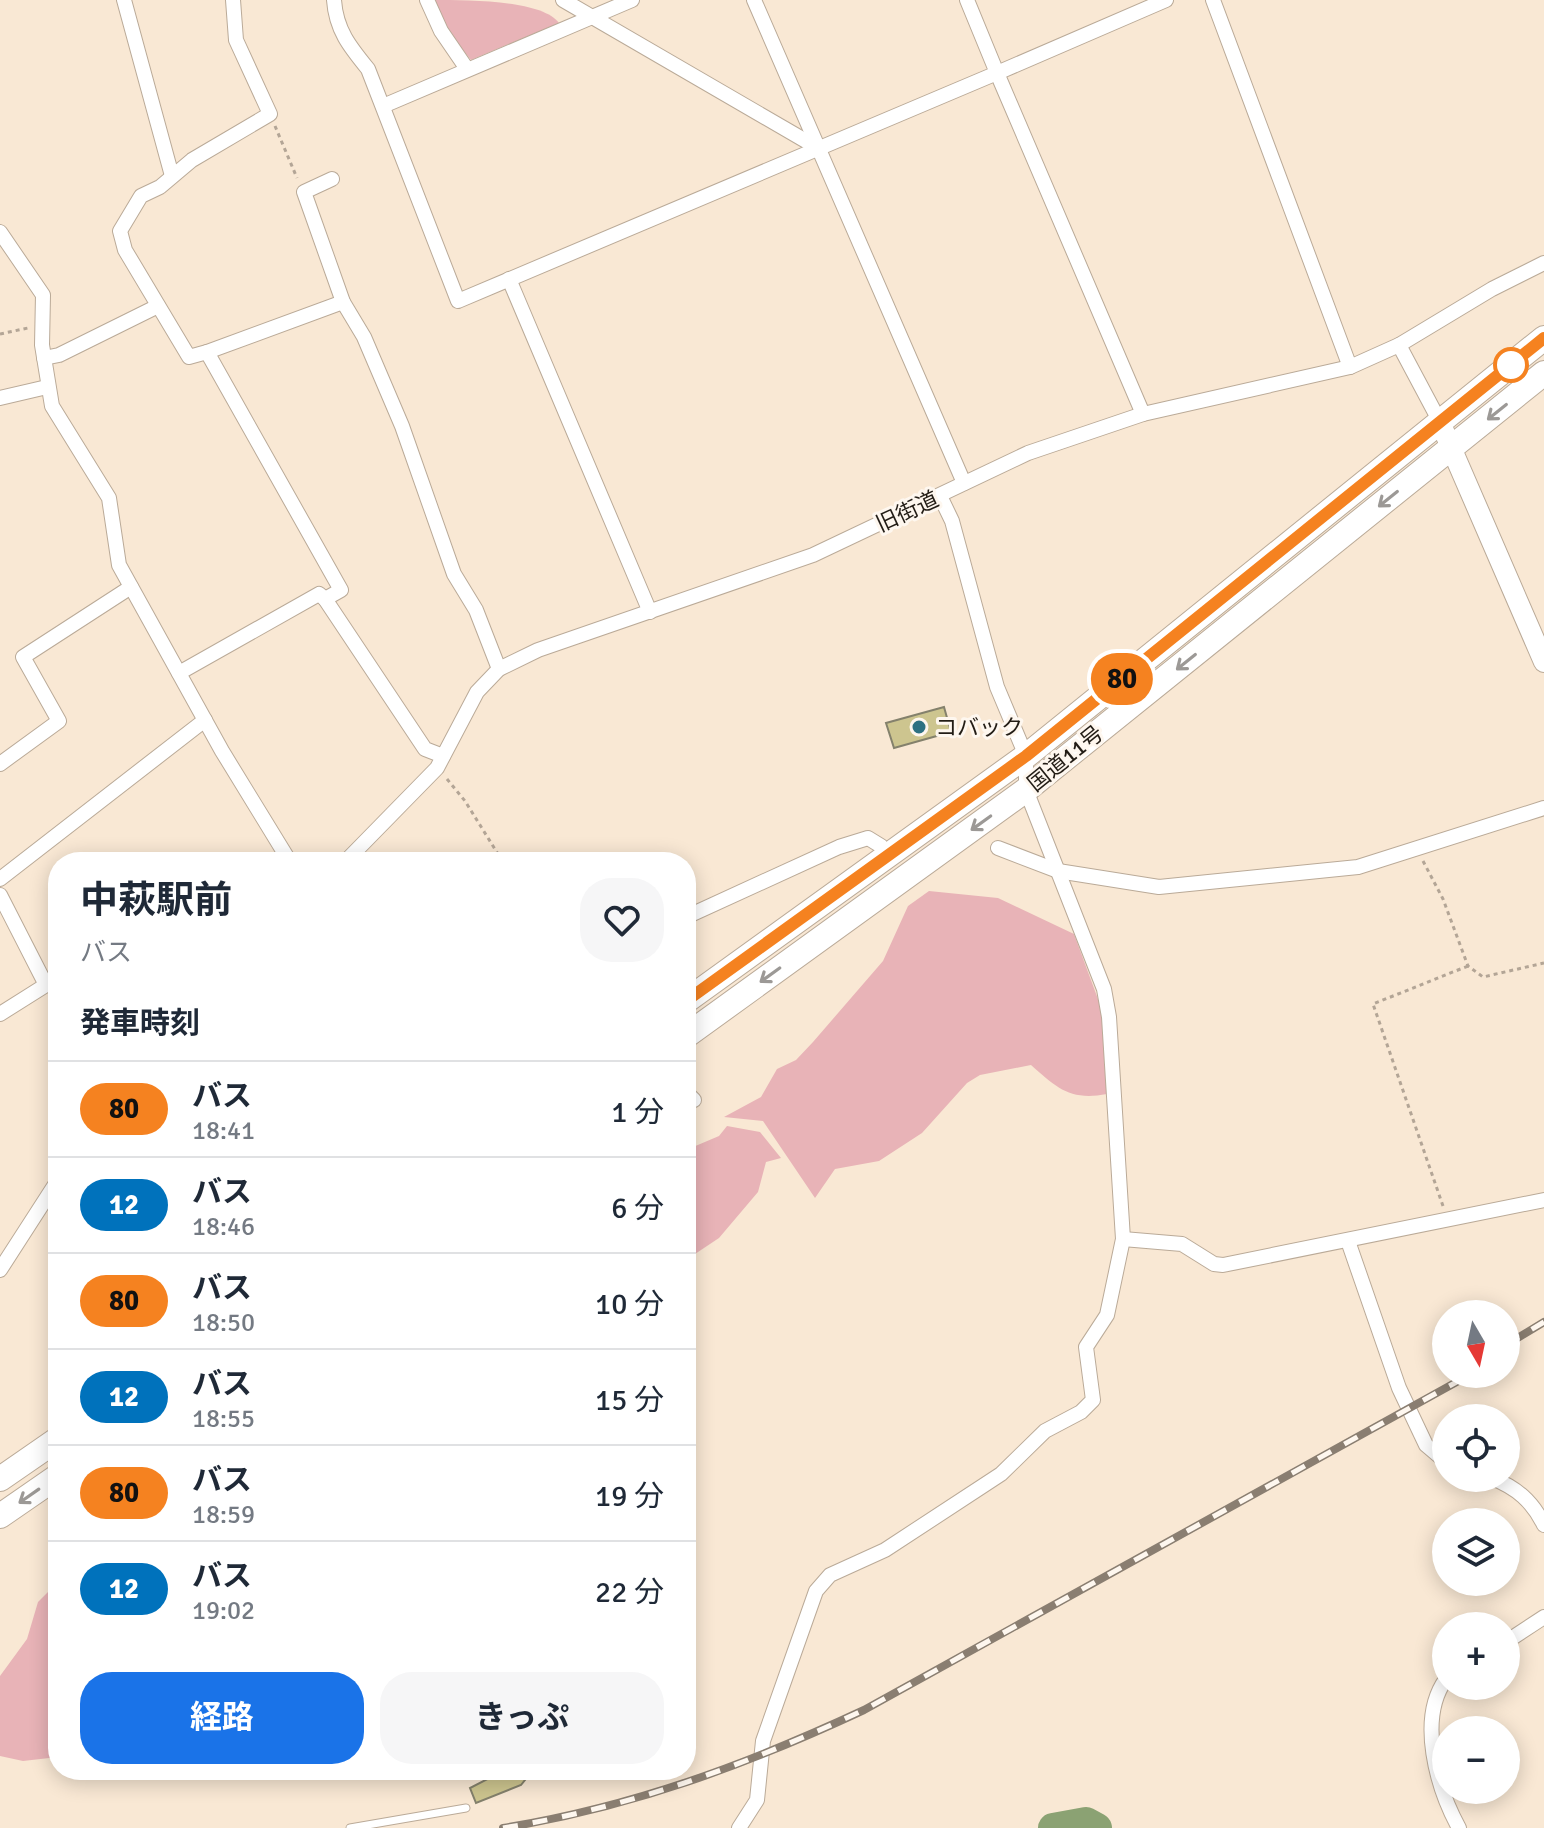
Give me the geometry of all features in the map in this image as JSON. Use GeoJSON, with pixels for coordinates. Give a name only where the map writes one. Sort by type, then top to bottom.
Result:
{"type":"FeatureCollection","features":[{"type":"Feature","properties":{"kind":"highway","name":"国道11号"},"geometry":{"type":"LineString","coordinates":[[696,994],[1026,756],[1544,338]]}},
{"type":"Feature","properties":{"kind":"highway","name":"国道11号"},"geometry":{"type":"LineString","coordinates":[[696,1029],[1026,790],[1544,373]]}},
{"type":"Feature","properties":{"kind":"highway"},"geometry":{"type":"LineString","coordinates":[[0,1479],[48,1446]]}},
{"type":"Feature","properties":{"kind":"highway"},"geometry":{"type":"LineString","coordinates":[[0,1516],[48,1483]]}},
{"type":"Feature","properties":{"kind":"main road"},"geometry":{"type":"LineString","coordinates":[[1440,422],[1449,450],[1544,662]]}},
{"type":"Feature","properties":{"kind":"street"},"geometry":{"type":"LineString","coordinates":[[124,0],[172,176]]}},
{"type":"Feature","properties":{"kind":"street"},"geometry":{"type":"LineString","coordinates":[[233,0],[236,40],[270,114],[172,176],[160,187],[141,196],[120,231],[125,250],[189,357],[343,302]]}},
{"type":"Feature","properties":{"kind":"street"},"geometry":{"type":"LineString","coordinates":[[334,0],[335,19],[346,42],[368,69],[458,301],[1166,0]]}},
{"type":"Feature","properties":{"kind":"street"},"geometry":{"type":"LineString","coordinates":[[427,0],[441,31],[467,69]]}},
{"type":"Feature","properties":{"kind":"street"},"geometry":{"type":"LineString","coordinates":[[563,0],[818,148]]}},
{"type":"Feature","properties":{"kind":"street"},"geometry":{"type":"LineString","coordinates":[[383,106],[632,0]]}},
{"type":"Feature","properties":{"kind":"street"},"geometry":{"type":"LineString","coordinates":[[754,0],[964,483]]}},
{"type":"Feature","properties":{"kind":"street"},"geometry":{"type":"LineString","coordinates":[[967,0],[1143,414]]}},
{"type":"Feature","properties":{"kind":"street"},"geometry":{"type":"LineString","coordinates":[[1213,0],[1350,367]]}},
{"type":"Feature","properties":{"kind":"street"},"geometry":{"type":"LineString","coordinates":[[332,179],[304,192],[343,302],[364,337],[402,426],[454,574],[476,610],[499,669]]}},
{"type":"Feature","properties":{"kind":"street"},"geometry":{"type":"LineString","coordinates":[[0,232],[43,295],[44,358],[52,406],[109,498],[119,565],[205,720],[284,852]]}},
{"type":"Feature","properties":{"kind":"street","name":"旧街道"},"geometry":{"type":"LineString","coordinates":[[354,852],[440,762],[477,692],[499,669],[538,650],[813,555],[1028,453],[1143,414],[1350,367],[1399,345],[1492,289],[1544,263]]}},
{"type":"Feature","properties":{"kind":"street"},"geometry":{"type":"LineString","coordinates":[[509,279],[650,612]]}},
{"type":"Feature","properties":{"kind":"street"},"geometry":{"type":"LineString","coordinates":[[44,358],[59,355],[158,306]]}},
{"type":"Feature","properties":{"kind":"street"},"geometry":{"type":"LineString","coordinates":[[1399,345],[1440,422]]}},
{"type":"Feature","properties":{"kind":"street"},"geometry":{"type":"LineString","coordinates":[[207,352],[341,590],[325,599]]}},
{"type":"Feature","properties":{"kind":"street"},"geometry":{"type":"LineString","coordinates":[[0,398],[47,387]]}},
{"type":"Feature","properties":{"kind":"street"},"geometry":{"type":"LineString","coordinates":[[739,1828],[757,1800],[763,1741],[816,1591],[830,1575],[885,1550],[1001,1474],[1045,1431],[1081,1412],[1093,1400],[1086,1347],[1107,1315],[1123,1239],[1109,1017],[1104,989],[1026,790],[1026,756],[997,687],[956,533],[940,496]]}},
{"type":"Feature","properties":{"kind":"street"},"geometry":{"type":"LineString","coordinates":[[0,764],[59,721],[23,657],[131,587]]}},
{"type":"Feature","properties":{"kind":"street"},"geometry":{"type":"LineString","coordinates":[[179,673],[319,594],[425,749],[440,762]]}},
{"type":"Feature","properties":{"kind":"street"},"geometry":{"type":"LineString","coordinates":[[0,879],[205,720]]}},
{"type":"Feature","properties":{"kind":"street"},"geometry":{"type":"LineString","coordinates":[[998,848],[1058,871],[1159,887],[1358,867],[1544,808]]}},
{"type":"Feature","properties":{"kind":"street"},"geometry":{"type":"LineString","coordinates":[[696,913],[868,838],[881,846],[889,857]]}},
{"type":"Feature","properties":{"kind":"street"},"geometry":{"type":"LineString","coordinates":[[0,895],[46,985],[0,1014]]}},
{"type":"Feature","properties":{"kind":"street"},"geometry":{"type":"LineString","coordinates":[[0,1270],[48,1196]]}},
{"type":"Feature","properties":{"kind":"street"},"geometry":{"type":"LineString","coordinates":[[1123,1239],[1182,1244],[1214,1264],[1223,1265],[1544,1200]]}},
{"type":"Feature","properties":{"kind":"street"},"geometry":{"type":"LineString","coordinates":[[1348,1241],[1399,1388],[1426,1445],[1432,1450]]}},
{"type":"Feature","properties":{"kind":"street"},"geometry":{"type":"LineString","coordinates":[[1519,1492],[1544,1525]]}},
{"type":"Feature","properties":{"kind":"street"},"geometry":{"type":"LineString","coordinates":[[1520,1633],[1544,1617]]}},
{"type":"Feature","properties":{"kind":"street"},"geometry":{"type":"LineString","coordinates":[[1436,1700],[1433,1722],[1438,1777],[1459,1828]]}},
{"type":"Feature","properties":{"kind":"lane"},"geometry":{"type":"LineString","coordinates":[[350,1828],[466,1808]]}},
{"type":"Feature","properties":{"kind":"path"},"geometry":{"type":"LineString","coordinates":[[270,114],[304,192]]}},
{"type":"Feature","properties":{"kind":"path"},"geometry":{"type":"LineString","coordinates":[[0,334],[44,325]]}},
{"type":"Feature","properties":{"kind":"path"},"geometry":{"type":"LineString","coordinates":[[440,762],[497,852]]}},
{"type":"Feature","properties":{"kind":"path"},"geometry":{"type":"LineString","coordinates":[[1416,848],[1443,899],[1468,966],[1483,977],[1544,963]]}},
{"type":"Feature","properties":{"kind":"path"},"geometry":{"type":"LineString","coordinates":[[1447,1220],[1373,1004],[1468,966]]}},
{"type":"Feature","properties":{"kind":"shaded area"},"geometry":{"type":"Polygon","coordinates":[[[434,0],[484,1],[521,6],[550,15],[559,23],[471,60],[448,32],[434,0]]]}},
{"type":"Feature","properties":{"kind":"shaded area"},"geometry":{"type":"Polygon","coordinates":[[[929,891],[998,898],[1074,934],[1102,1010],[1107,1094],[1083,1096],[1065,1091],[1031,1065],[980,1075],[967,1083],[922,1133],[879,1161],[835,1169],[815,1198],[763,1121],[724,1117],[761,1097],[777,1069],[796,1060],[813,1042],[883,961],[908,906],[929,891]]]}},
{"type":"Feature","properties":{"kind":"shaded area"},"geometry":{"type":"Polygon","coordinates":[[[727,1126],[760,1132],[781,1158],[766,1162],[758,1192],[719,1238],[696,1253],[696,1146],[719,1136],[727,1126]]]}},
{"type":"Feature","properties":{"kind":"shaded area"},"geometry":{"type":"Polygon","coordinates":[[[48,1592],[48,1758],[23,1761],[0,1756],[0,1676],[27,1639],[38,1602],[48,1592]]]}},
{"type":"Feature","properties":{"kind":"building","name":"コバック"},"geometry":{"type":"Polygon","coordinates":[[[944,707],[951,732],[894,748],[886,723],[944,707]]]}},
{"type":"Feature","properties":{"kind":"building"},"geometry":{"type":"Polygon","coordinates":[[[486,1780],[525,1780],[521,1785],[476,1803],[470,1788],[486,1780]]]}},
{"type":"Feature","properties":{"kind":"waterway"},"geometry":{"type":"LineString","coordinates":[[1053,1828],[1086,1822],[1097,1828]]}},
{"type":"Feature","properties":{"kind":"railway"},"geometry":{"type":"LineString","coordinates":[[1520,1337],[1544,1322]]}},
{"type":"Feature","properties":{"kind":"railway"},"geometry":{"type":"LineString","coordinates":[[696,1779],[776,1749],[864,1710],[1446,1388]]}},
{"type":"Feature","properties":{"kind":"railway"},"geometry":{"type":"LineString","coordinates":[[503,1828],[597,1808],[694,1780]]}},
{"type":"Feature","properties":{"kind":"bus line","name":"80"},"geometry":{"type":"LineString","coordinates":[[696,994],[1026,756],[1544,338]]}},
{"type":"Feature","properties":{"kind":"place","name":"コバック"},"geometry":{"type":"Point","coordinates":[919,727]}}]}
